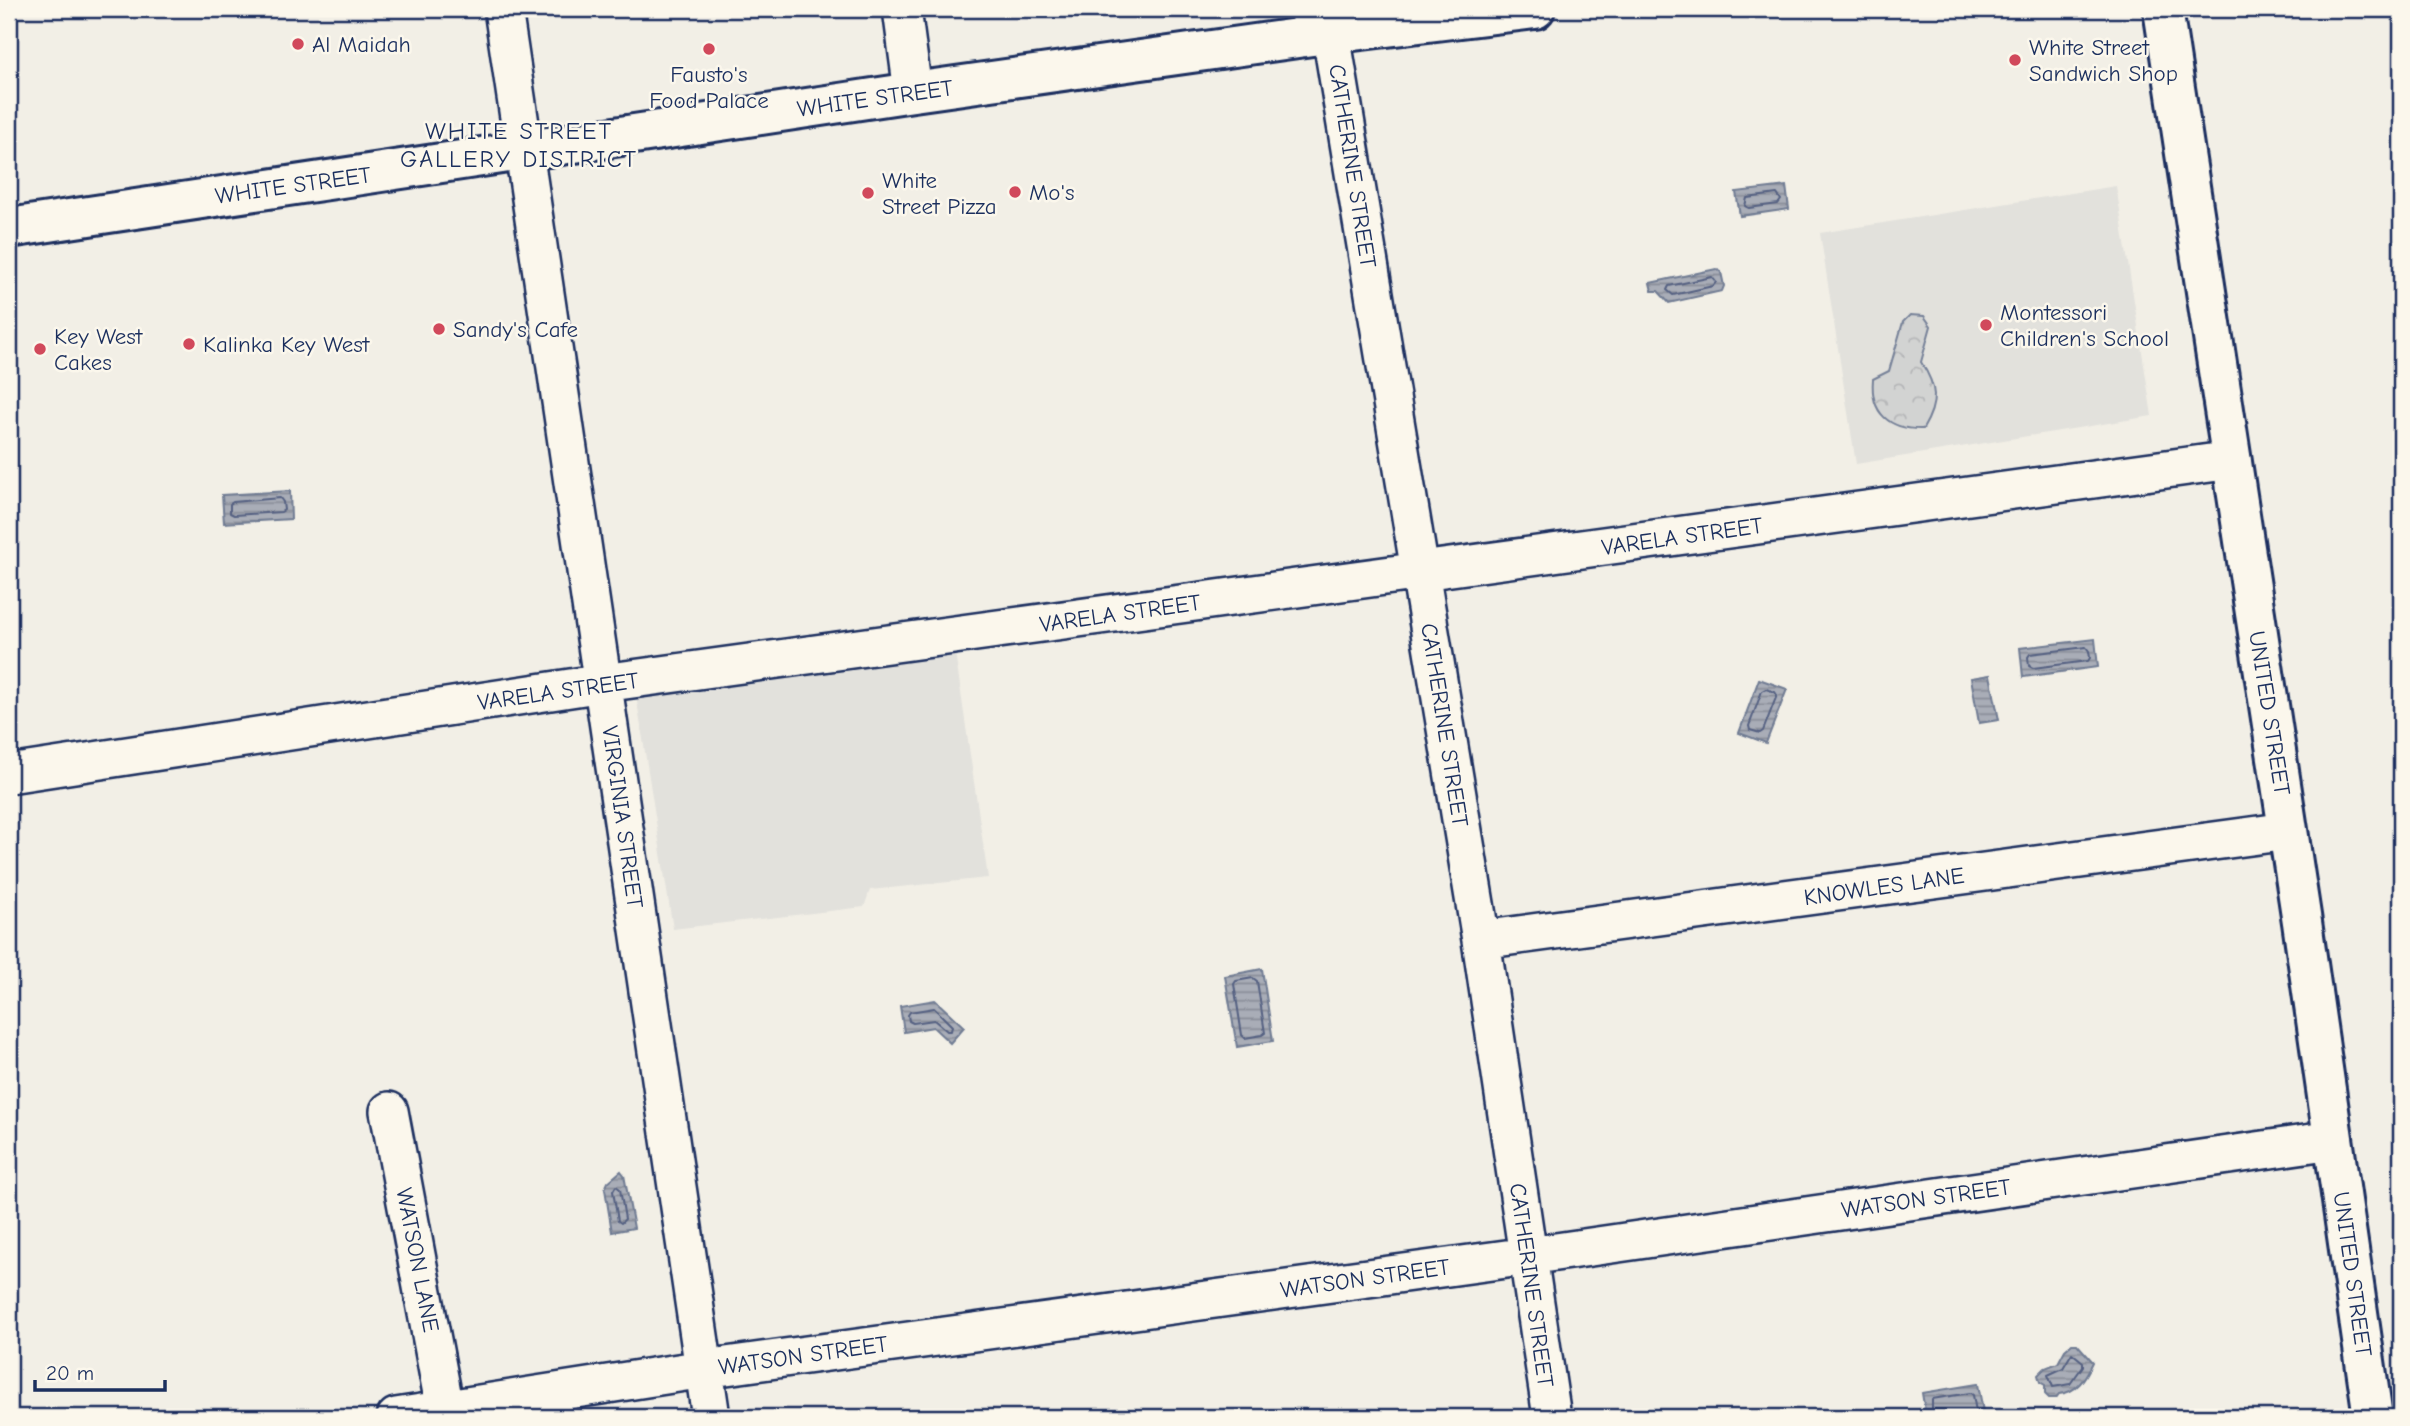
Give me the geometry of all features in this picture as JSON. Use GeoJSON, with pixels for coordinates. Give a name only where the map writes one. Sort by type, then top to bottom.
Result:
{"type":"FeatureCollection","features":[{"type":"Feature","properties":{"kind":"street","name":"VIRGINIA STREET"},"geometry":{"type":"LineString","coordinates":[[503,9],[711,1417]]}},
{"type":"Feature","properties":{"kind":"street"},"geometry":{"type":"LineString","coordinates":[[902,9],[913,93]]}},
{"type":"Feature","properties":{"kind":"street","name":"WHITE STREET"},"geometry":{"type":"LineString","coordinates":[[9,228],[913,93],[1317,26],[1535,9]]}},
{"type":"Feature","properties":{"kind":"street","name":"UNITED STREET"},"geometry":{"type":"LineString","coordinates":[[2163,9],[2288,831],[2373,1417]]}},
{"type":"Feature","properties":{"kind":"street","name":"CATHERINE STREET"},"geometry":{"type":"LineString","coordinates":[[1317,26],[1419,572],[1480,940],[1552,1417]]}},
{"type":"Feature","properties":{"kind":"street","name":"VARELA STREET"},"geometry":{"type":"LineString","coordinates":[[9,774],[603,683],[2232,460]]}},
{"type":"Feature","properties":{"kind":"street","name":"KNOWLES LANE"},"geometry":{"type":"LineString","coordinates":[[1480,940],[2288,831]]}},
{"type":"Feature","properties":{"kind":"street","name":"WATSON LANE"},"geometry":{"type":"LineString","coordinates":[[389,1111],[445,1409]]}},
{"type":"Feature","properties":{"kind":"street","name":"WATSON STREET"},"geometry":{"type":"LineString","coordinates":[[396,1417],[704,1368],[1528,1256],[2333,1140]]}},
{"type":"Feature","properties":{"kind":"shaded area","name":"Montessori Children's School"},"geometry":{"type":"Polygon","coordinates":[[[2116,186],[2152,416],[1856,464],[1820,233],[2116,186]]]}},
{"type":"Feature","properties":{"kind":"shaded area"},"geometry":{"type":"Polygon","coordinates":[[[954,645],[988,878],[870,890],[864,907],[673,929],[635,689],[954,645]]]}},
{"type":"Feature","properties":{"kind":"green space"},"geometry":{"type":"Polygon","coordinates":[[[1910,315],[1924,316],[1931,326],[1921,362],[1933,387],[1934,403],[1923,429],[1911,429],[1891,423],[1879,410],[1873,391],[1873,379],[1889,371],[1903,322],[1910,315]]]}},
{"type":"Feature","properties":{"kind":"water"},"geometry":{"type":"Polygon","coordinates":[[[1786,186],[1789,209],[1740,216],[1736,192],[1786,186]]]}},
{"type":"Feature","properties":{"kind":"water"},"geometry":{"type":"Polygon","coordinates":[[[1716,269],[1721,272],[1724,286],[1722,291],[1669,303],[1658,291],[1652,291],[1650,283],[1716,269]]]}},
{"type":"Feature","properties":{"kind":"water"},"geometry":{"type":"Polygon","coordinates":[[[290,491],[291,519],[224,523],[222,495],[290,491]]]}},
{"type":"Feature","properties":{"kind":"water"},"geometry":{"type":"Polygon","coordinates":[[[2095,639],[2098,667],[2023,677],[2020,648],[2095,639]]]}},
{"type":"Feature","properties":{"kind":"water"},"geometry":{"type":"Polygon","coordinates":[[[1990,675],[1999,720],[1979,723],[1971,678],[1990,675]]]}},
{"type":"Feature","properties":{"kind":"water"},"geometry":{"type":"Polygon","coordinates":[[[1759,679],[1787,689],[1766,743],[1739,733],[1759,679]]]}},
{"type":"Feature","properties":{"kind":"water"},"geometry":{"type":"Polygon","coordinates":[[[1262,969],[1273,1041],[1237,1047],[1225,976],[1262,969]]]}},
{"type":"Feature","properties":{"kind":"water"},"geometry":{"type":"Polygon","coordinates":[[[935,1000],[964,1027],[950,1043],[933,1027],[904,1032],[900,1006],[935,1000]]]}},
{"type":"Feature","properties":{"kind":"water"},"geometry":{"type":"Polygon","coordinates":[[[621,1171],[634,1228],[612,1232],[605,1189],[608,1182],[621,1171]]]}},
{"type":"Feature","properties":{"kind":"water"},"geometry":{"type":"Polygon","coordinates":[[[2072,1344],[2077,1344],[2093,1362],[2076,1387],[2056,1398],[2049,1398],[2038,1375],[2045,1368],[2058,1363],[2072,1344]]]}},
{"type":"Feature","properties":{"kind":"water"},"geometry":{"type":"Polygon","coordinates":[[[1978,1384],[1984,1417],[1926,1417],[1922,1393],[1978,1384]]]}},
{"type":"Feature","properties":{"kind":"place","name":"Al Maidah"},"geometry":{"type":"Point","coordinates":[298,44]}},
{"type":"Feature","properties":{"kind":"place","name":"Fausto's Food Palace"},"geometry":{"type":"Point","coordinates":[709,49]}},
{"type":"Feature","properties":{"kind":"place","name":"White Street Sandwich Shop"},"geometry":{"type":"Point","coordinates":[2015,60]}},
{"type":"Feature","properties":{"kind":"place","name":"Mo's"},"geometry":{"type":"Point","coordinates":[1015,192]}},
{"type":"Feature","properties":{"kind":"place","name":"White Street Pizza"},"geometry":{"type":"Point","coordinates":[868,193]}},
{"type":"Feature","properties":{"kind":"place","name":"Montessori Children's School"},"geometry":{"type":"Point","coordinates":[1986,325]}},
{"type":"Feature","properties":{"kind":"place","name":"Sandy's Cafe"},"geometry":{"type":"Point","coordinates":[439,329]}},
{"type":"Feature","properties":{"kind":"place","name":"Kalinka Key West"},"geometry":{"type":"Point","coordinates":[189,344]}},
{"type":"Feature","properties":{"kind":"place","name":"Key West Cakes"},"geometry":{"type":"Point","coordinates":[40,349]}},
{"type":"Feature","properties":{"kind":"district","name":"WHITE STREET GALLERY DISTRICT"},"geometry":{"type":"Point","coordinates":[519,145]}}]}
